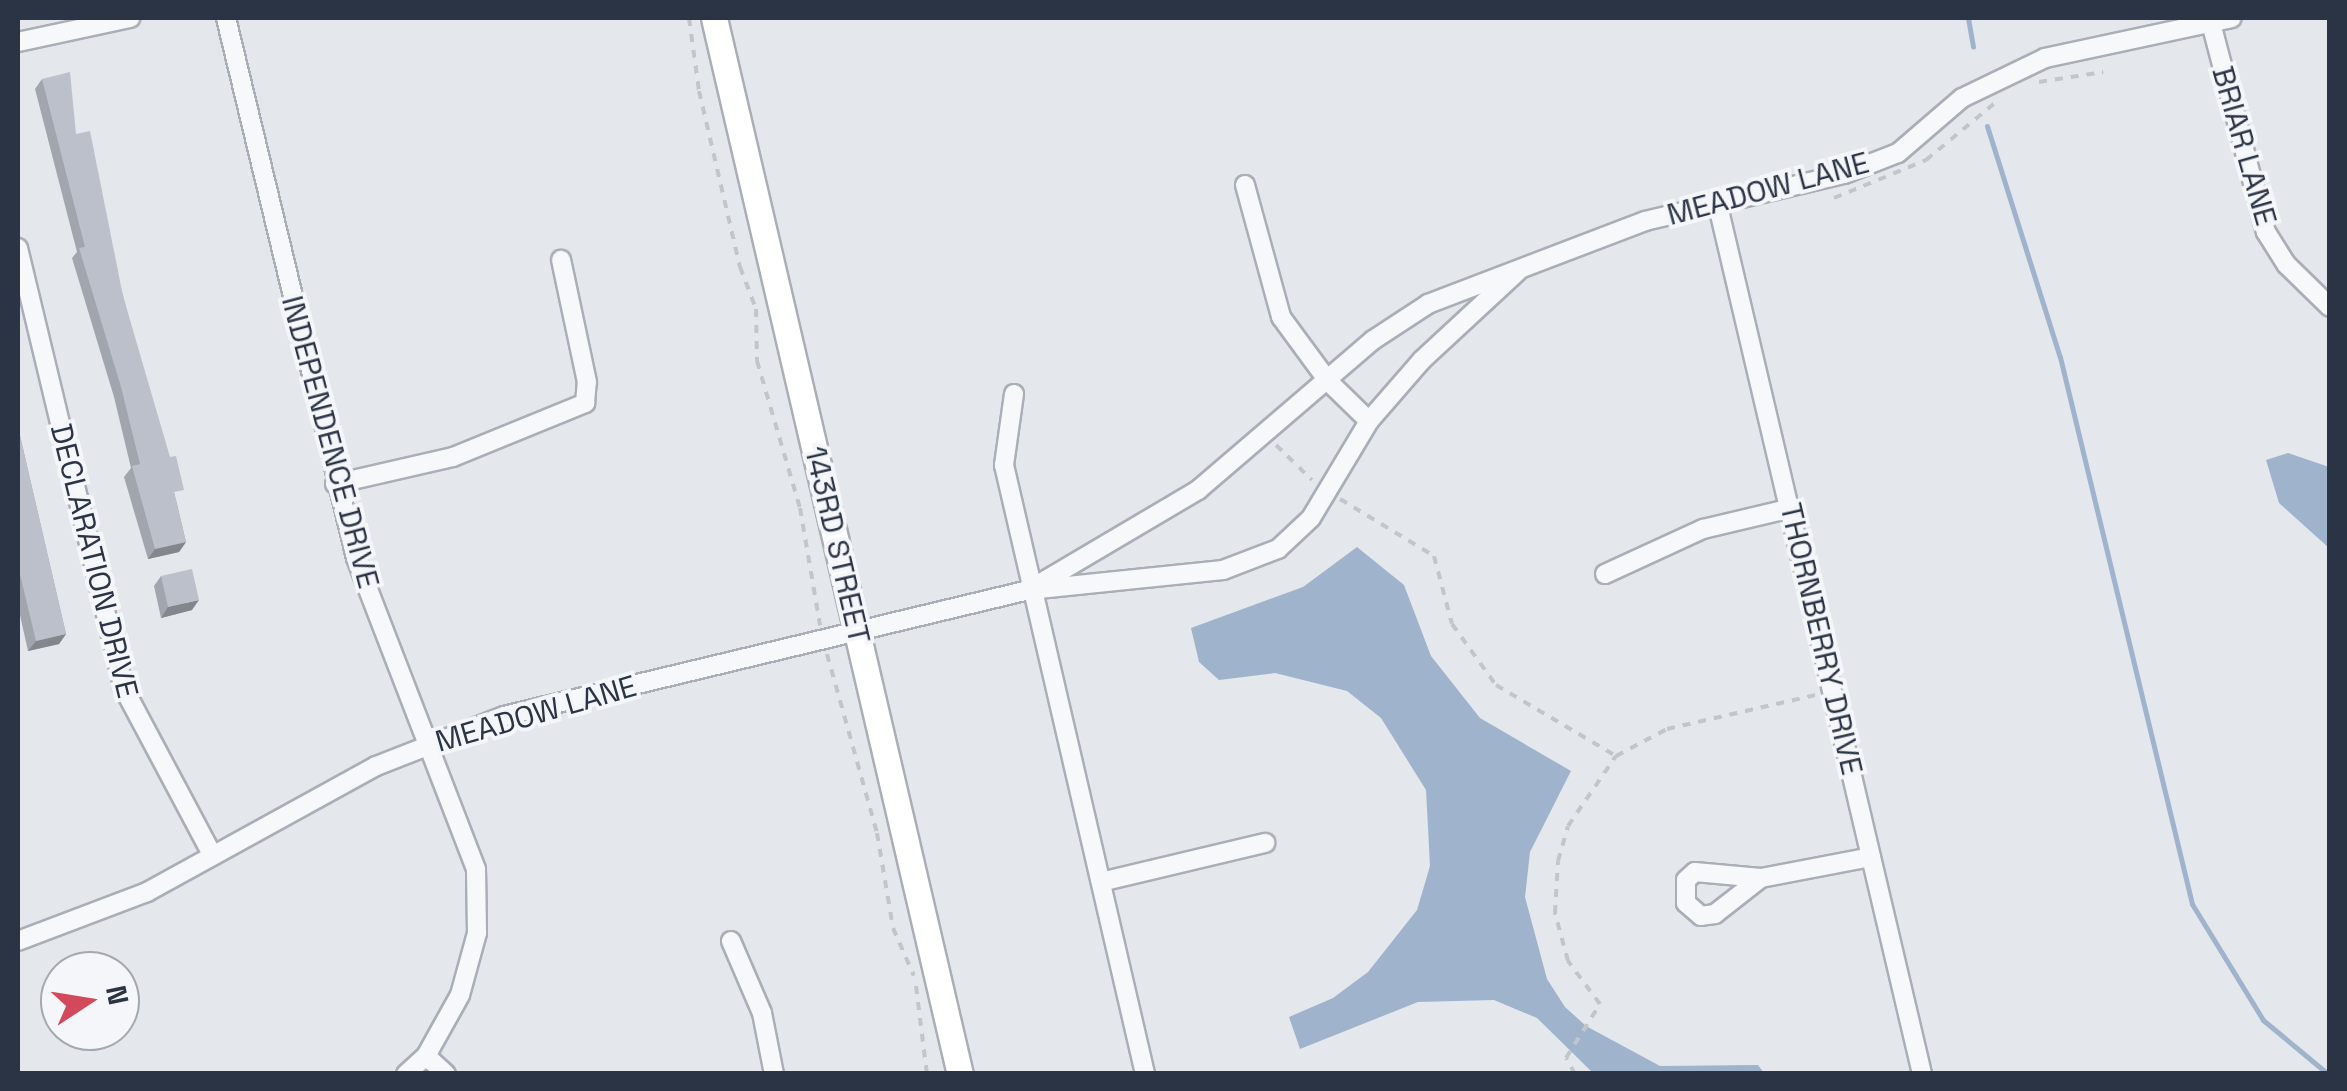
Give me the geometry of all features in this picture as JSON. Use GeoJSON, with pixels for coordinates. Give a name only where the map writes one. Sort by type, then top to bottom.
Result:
{"type":"FeatureCollection","features":[{"type":"Feature","properties":{"kind":"street"},"geometry":{"type":"LineString","coordinates":[[18,42],[130,18]]}},
{"type":"Feature","properties":{"kind":"street","name":"INDEPENDENCE DRIVE"},"geometry":{"type":"LineString","coordinates":[[226,18],[334,484],[383,632],[476,869],[477,933],[460,995],[426,1056],[406,1074]]}},
{"type":"Feature","properties":{"kind":"street","name":"143RD STREET"},"geometry":{"type":"LineString","coordinates":[[714,18],[960,1074]]}},
{"type":"Feature","properties":{"kind":"street","name":"MEADOW LANE"},"geometry":{"type":"LineString","coordinates":[[1029,590],[1198,490],[1373,340],[1428,304],[1627,227],[1844,174],[1898,153],[1962,98],[2045,58],[2232,18]]}},
{"type":"Feature","properties":{"kind":"street","name":"BRIAR LANE"},"geometry":{"type":"LineString","coordinates":[[2211,23],[2266,232],[2286,265],[2330,308]]}},
{"type":"Feature","properties":{"kind":"street"},"geometry":{"type":"LineString","coordinates":[[1245,185],[1281,317],[1328,381],[1368,421]]}},
{"type":"Feature","properties":{"kind":"street","name":"THORNBERRY DRIVE"},"geometry":{"type":"LineString","coordinates":[[1718,206],[1922,1074]]}},
{"type":"Feature","properties":{"kind":"street","name":"DECLARATION DRIVE"},"geometry":{"type":"LineString","coordinates":[[18,248],[123,688],[213,856]]}},
{"type":"Feature","properties":{"kind":"street"},"geometry":{"type":"LineString","coordinates":[[334,484],[452,457],[586,403],[587,382],[561,260]]}},
{"type":"Feature","properties":{"kind":"street","name":"MEADOW LANE"},"geometry":{"type":"LineString","coordinates":[[18,941],[88,919],[429,743],[504,716],[1029,590],[1224,570],[1278,549],[1311,518],[1368,421],[1422,360],[1518,271]]}},
{"type":"Feature","properties":{"kind":"street"},"geometry":{"type":"LineString","coordinates":[[1014,394],[1004,466],[1029,590],[1145,1074]]}},
{"type":"Feature","properties":{"kind":"street"},"geometry":{"type":"LineString","coordinates":[[1605,574],[1703,529],[1791,508]]}},
{"type":"Feature","properties":{"kind":"street"},"geometry":{"type":"LineString","coordinates":[[1101,882],[1265,843]]}},
{"type":"Feature","properties":{"kind":"street"},"geometry":{"type":"LineString","coordinates":[[1761,878],[1871,857]]}},
{"type":"Feature","properties":{"kind":"street"},"geometry":{"type":"LineString","coordinates":[[730,941],[762,1013],[774,1074]]}},
{"type":"Feature","properties":{"kind":"street"},"geometry":{"type":"LineString","coordinates":[[426,1056],[446,1074]]}},
{"type":"Feature","properties":{"kind":"path"},"geometry":{"type":"LineString","coordinates":[[688,18],[698,91],[740,267],[756,309],[756,360],[800,508],[823,640],[877,833],[893,928],[916,979],[928,1074]]}},
{"type":"Feature","properties":{"kind":"path"},"geometry":{"type":"LineString","coordinates":[[2030,85],[2082,71],[2103,72]]}},
{"type":"Feature","properties":{"kind":"path"},"geometry":{"type":"LineString","coordinates":[[1834,198],[1926,160],[2000,100]]}},
{"type":"Feature","properties":{"kind":"path"},"geometry":{"type":"LineString","coordinates":[[1266,433],[1294,467],[1434,556],[1452,624],[1496,685],[1616,756]]}},
{"type":"Feature","properties":{"kind":"path"},"geometry":{"type":"LineString","coordinates":[[1574,1074],[1566,1058],[1600,1004],[1568,961],[1556,896],[1568,826],[1616,756],[1667,729],[1833,691]]}},
{"type":"Feature","properties":{"kind":"water"},"geometry":{"type":"Polygon","coordinates":[[[2288,453],[2329,467],[2329,548],[2279,503],[2266,460],[2288,453]]]}},
{"type":"Feature","properties":{"kind":"water"},"geometry":{"type":"Polygon","coordinates":[[[1357,547],[1404,585],[1431,656],[1480,718],[1571,771],[1530,852],[1525,897],[1547,979],[1565,1007],[1586,1026],[1660,1066],[1758,1065],[1764,1073],[1593,1073],[1537,1018],[1494,1000],[1418,1002],[1300,1049],[1289,1017],[1333,998],[1368,972],[1417,910],[1430,866],[1426,790],[1381,718],[1347,691],[1275,673],[1219,680],[1199,662],[1191,628],[1303,587],[1357,547]]]}},
{"type":"Feature","properties":{"kind":"building"},"geometry":{"type":"Polygon","coordinates":[[[70,72],[76,134],[90,131],[123,296],[170,457],[176,456],[184,490],[174,492],[186,542],[155,549],[132,466],[140,464],[79,248],[85,247],[42,79],[70,72]]]}},
{"type":"Feature","properties":{"kind":"building"},"geometry":{"type":"Polygon","coordinates":[[[18,427],[66,634],[36,641],[18,566],[18,427]]]}},
{"type":"Feature","properties":{"kind":"building"},"geometry":{"type":"Polygon","coordinates":[[[192,569],[199,600],[168,607],[161,576],[192,569]]]}},
{"type":"Feature","properties":{"kind":"waterway"},"geometry":{"type":"LineString","coordinates":[[1968,18],[1973,47]]}},
{"type":"Feature","properties":{"kind":"waterway"},"geometry":{"type":"LineString","coordinates":[[1987,126],[2060,357],[2192,904],[2263,1020],[2328,1074]]}}]}
